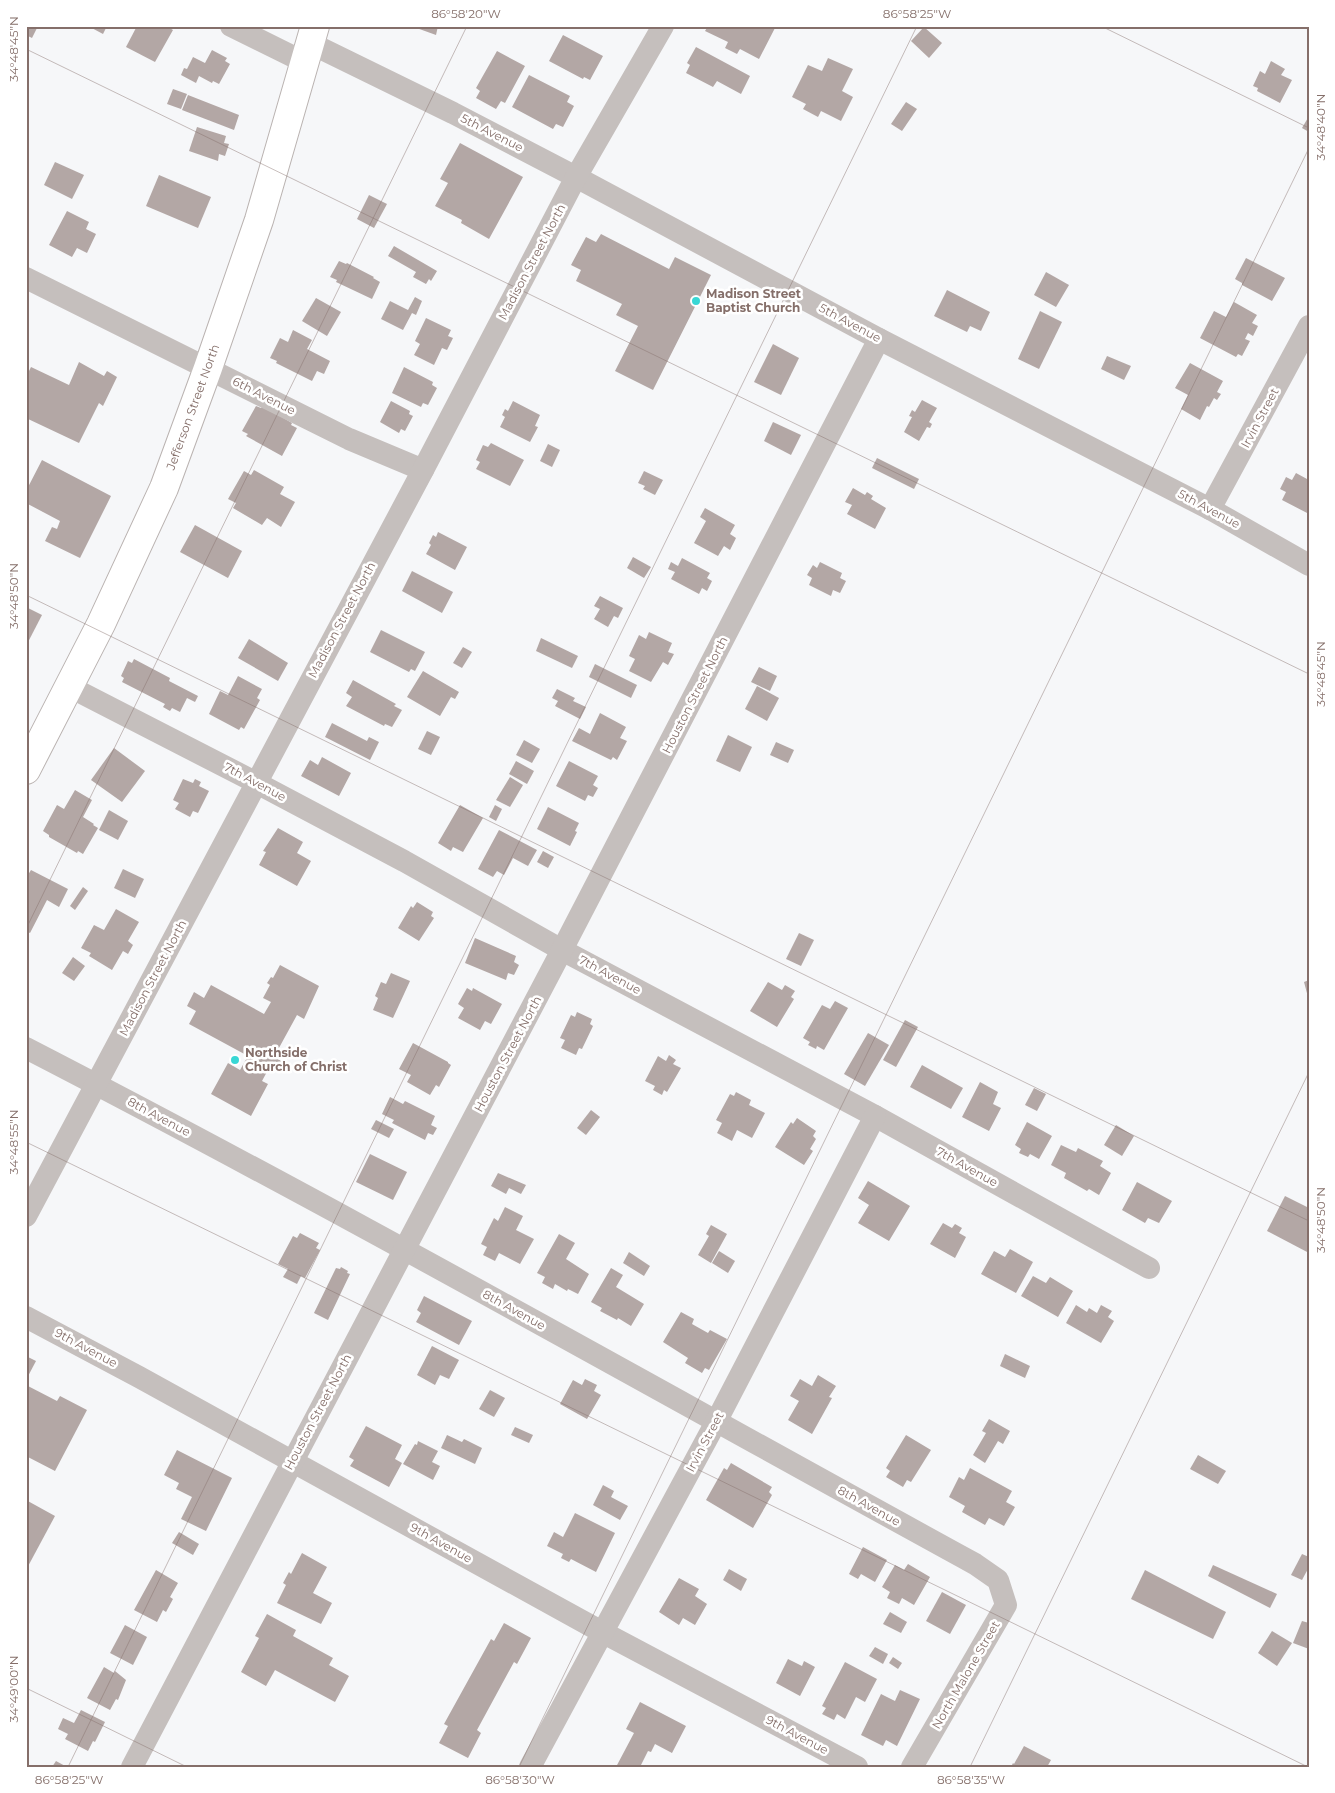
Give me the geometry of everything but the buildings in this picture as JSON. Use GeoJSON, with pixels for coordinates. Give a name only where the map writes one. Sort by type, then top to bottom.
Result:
{"type":"FeatureCollection","features":[{"type":"Feature","properties":{"kind":"main road","name":"Jefferson Street North"},"geometry":{"type":"LineString","coordinates":[[26,770],[101,624],[164,488],[259,220],[310,44]]}},
{"type":"Feature","properties":{"kind":"street","name":"5th Avenue"},"geometry":{"type":"LineString","coordinates":[[231,26],[310,44],[453,113],[879,339],[1210,509],[1309,564]]}},
{"type":"Feature","properties":{"kind":"street","name":"Madison Street North"},"geometry":{"type":"LineString","coordinates":[[26,1216],[576,177],[663,26]]}},
{"type":"Feature","properties":{"kind":"street","name":"6th Avenue"},"geometry":{"type":"LineString","coordinates":[[26,278],[349,439],[422,470]]}},
{"type":"Feature","properties":{"kind":"street","name":"Irvin Street"},"geometry":{"type":"LineString","coordinates":[[1210,509],[1309,326]]}},
{"type":"Feature","properties":{"kind":"street","name":"Houston Street North"},"geometry":{"type":"LineString","coordinates":[[132,1767],[562,950],[879,339]]}},
{"type":"Feature","properties":{"kind":"street","name":"7th Avenue"},"geometry":{"type":"LineString","coordinates":[[70,687],[256,782],[404,861],[562,950],[875,1116],[1149,1268]]}},
{"type":"Feature","properties":{"kind":"street","name":"8th Avenue"},"geometry":{"type":"LineString","coordinates":[[26,1048],[254,1167],[405,1249],[975,1564],[998,1580]]}},
{"type":"Feature","properties":{"kind":"street","name":"Irvin Street"},"geometry":{"type":"LineString","coordinates":[[530,1767],[716,1422],[875,1116]]}},
{"type":"Feature","properties":{"kind":"street","name":"9th Avenue"},"geometry":{"type":"LineString","coordinates":[[26,1317],[140,1377],[602,1632],[857,1767]]}},
{"type":"Feature","properties":{"kind":"street","name":"North Malone Street"},"geometry":{"type":"LineString","coordinates":[[912,1767],[1006,1605],[998,1580]]}},
{"type":"Feature","properties":{"kind":"place","name":"Madison Street Baptist Church"},"geometry":{"type":"Point","coordinates":[696,301]}},
{"type":"Feature","properties":{"kind":"place","name":"Northside Church of Christ"},"geometry":{"type":"Point","coordinates":[235,1060]}}]}
